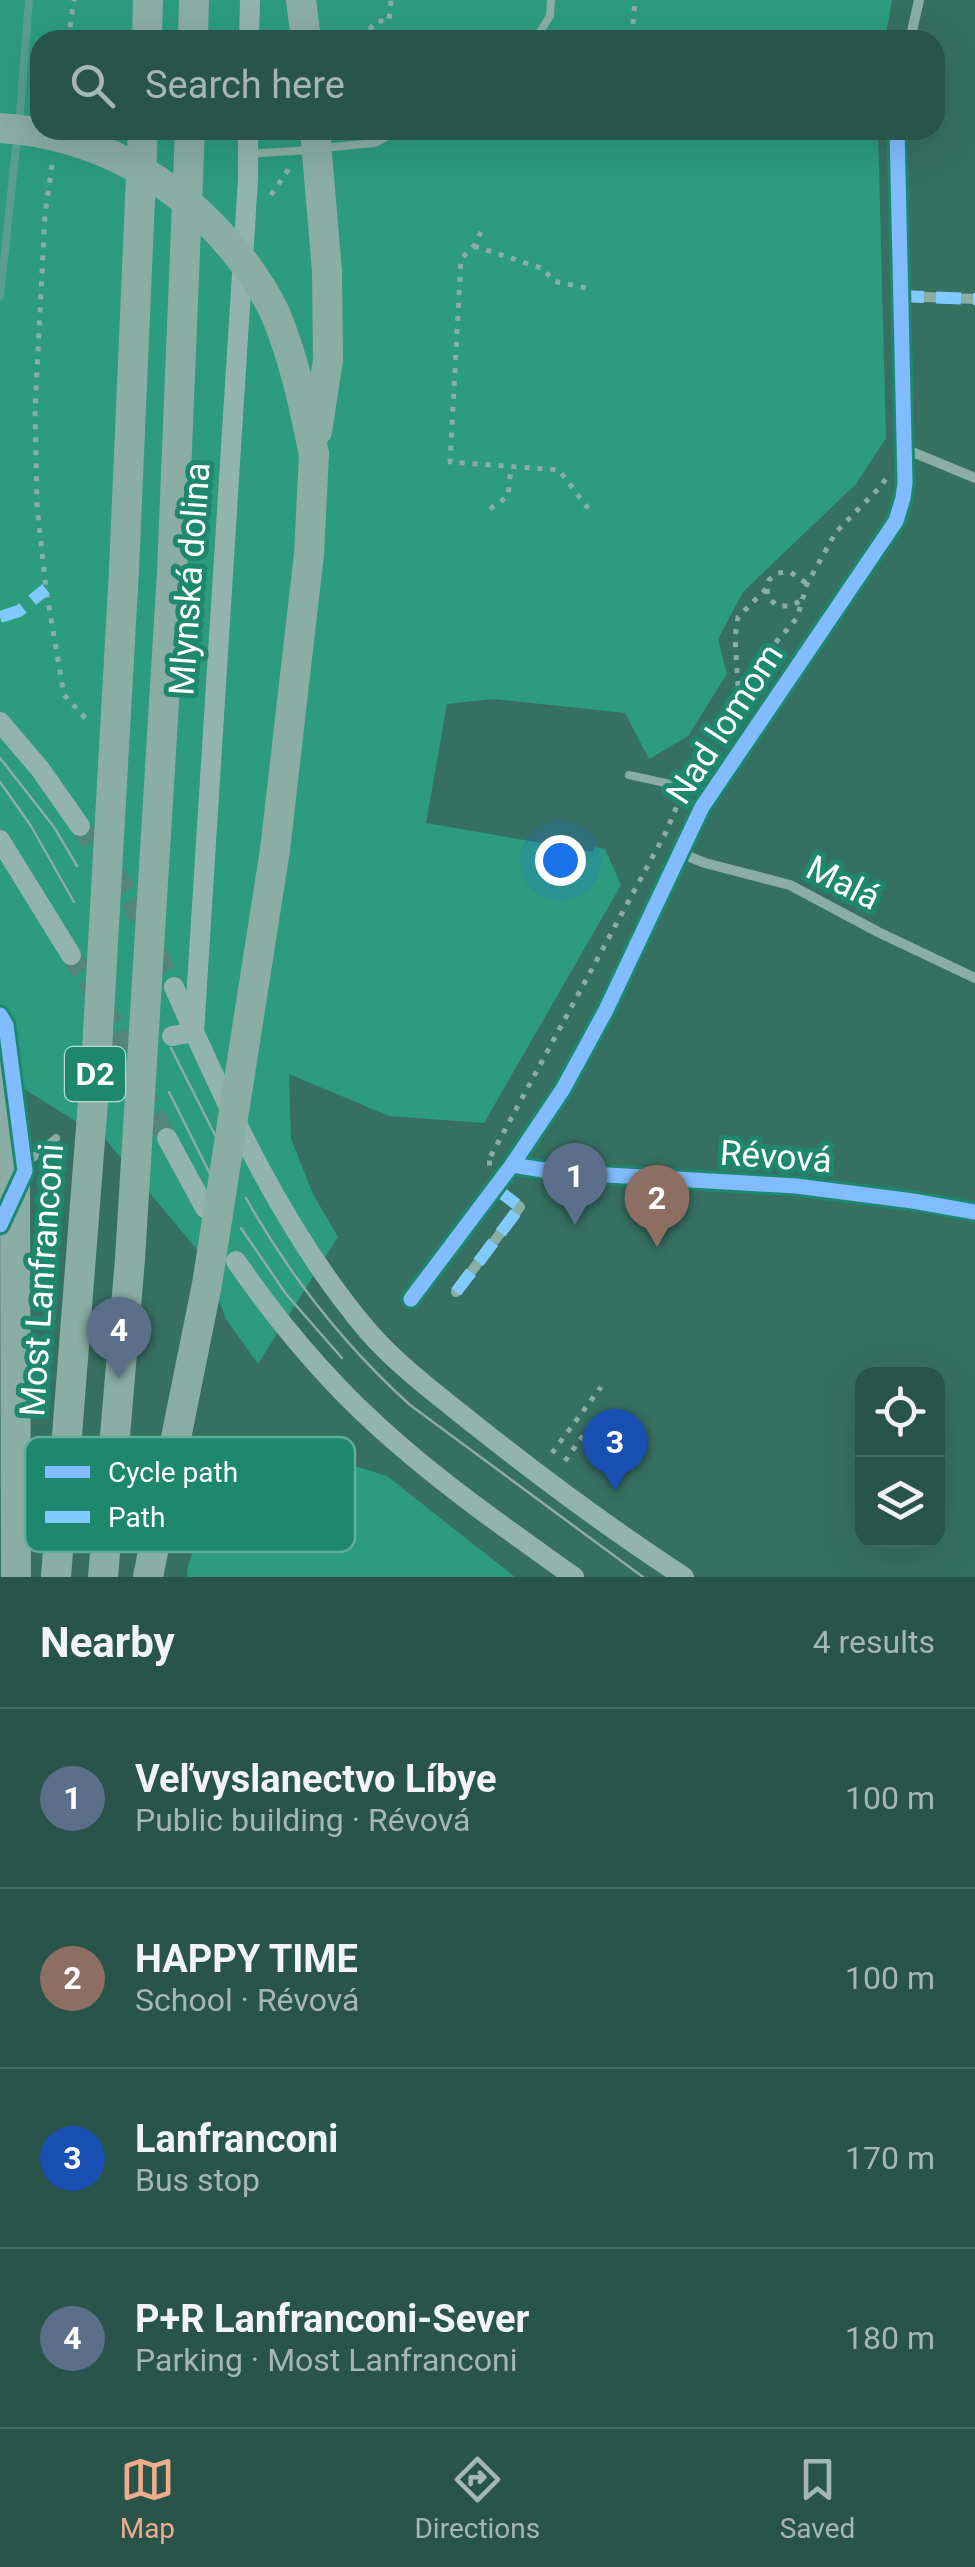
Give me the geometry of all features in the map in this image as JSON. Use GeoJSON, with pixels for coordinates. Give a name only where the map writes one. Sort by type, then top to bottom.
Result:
{"type":"FeatureCollection","features":[{"type":"Feature","properties":{"kind":"highway"},"geometry":{"type":"LineString","coordinates":[[147,30],[148,0]]}},
{"type":"Feature","properties":{"kind":"highway"},"geometry":{"type":"LineString","coordinates":[[193,30],[194,0]]}},
{"type":"Feature","properties":{"kind":"highway"},"geometry":{"type":"LineString","coordinates":[[301,0],[305,30]]}},
{"type":"Feature","properties":{"kind":"highway"},"geometry":{"type":"LineString","coordinates":[[0,128],[30,132]]}},
{"type":"Feature","properties":{"kind":"highway"},"geometry":{"type":"LineString","coordinates":[[71,140],[132,164],[174,191],[217,230],[250,270],[273,310],[288,350],[314,454]]}},
{"type":"Feature","properties":{"kind":"highway","name":"Most Lanfranconi"},"geometry":{"type":"LineString","coordinates":[[67,1437],[96,1069],[143,140]]}},
{"type":"Feature","properties":{"kind":"highway","name":"D2"},"geometry":{"type":"LineString","coordinates":[[115,1437],[130,1259],[172,572],[190,140]]}},
{"type":"Feature","properties":{"kind":"highway"},"geometry":{"type":"LineString","coordinates":[[177,1437],[208,1284],[274,850],[309,554],[314,454],[328,360],[326,271],[309,140]]}},
{"type":"Feature","properties":{"kind":"highway"},"geometry":{"type":"LineString","coordinates":[[0,1044],[15,1171],[16,1577]]}},
{"type":"Feature","properties":{"kind":"highway","name":"Most Lanfranconi"},"geometry":{"type":"LineString","coordinates":[[56,1577],[58,1552]]}},
{"type":"Feature","properties":{"kind":"highway","name":"D2"},"geometry":{"type":"LineString","coordinates":[[103,1577],[105,1552]]}},
{"type":"Feature","properties":{"kind":"highway"},"geometry":{"type":"LineString","coordinates":[[148,1577],[153,1552]]}},
{"type":"Feature","properties":{"kind":"main road"},"geometry":{"type":"LineString","coordinates":[[249,30],[250,0]]}},
{"type":"Feature","properties":{"kind":"main road","name":"Mlynská dolina"},"geometry":{"type":"LineString","coordinates":[[194,1032],[248,140]]}},
{"type":"Feature","properties":{"kind":"main road"},"geometry":{"type":"LineString","coordinates":[[0,722],[80,826]]}},
{"type":"Feature","properties":{"kind":"main road"},"geometry":{"type":"LineString","coordinates":[[0,840],[70,955]]}},
{"type":"Feature","properties":{"kind":"main road"},"geometry":{"type":"LineString","coordinates":[[174,987],[224,1097],[280,1204],[310,1253],[370,1333],[422,1382],[501,1446],[684,1577]]}},
{"type":"Feature","properties":{"kind":"main road"},"geometry":{"type":"LineString","coordinates":[[172,1036],[194,1032]]}},
{"type":"Feature","properties":{"kind":"main road"},"geometry":{"type":"LineString","coordinates":[[167,1138],[205,1208]]}},
{"type":"Feature","properties":{"kind":"main road"},"geometry":{"type":"LineString","coordinates":[[236,1260],[294,1339],[372,1420],[455,1490],[574,1577]]}},
{"type":"Feature","properties":{"kind":"street"},"geometry":{"type":"LineString","coordinates":[[912,30],[919,0]]}},
{"type":"Feature","properties":{"kind":"street","name":"Nad lomom"},"geometry":{"type":"LineString","coordinates":[[412,1299],[495,1188],[562,1089],[606,1010],[711,793],[891,529],[904,498],[897,140]]}},
{"type":"Feature","properties":{"kind":"street"},"geometry":{"type":"LineString","coordinates":[[899,296],[975,298]]}},
{"type":"Feature","properties":{"kind":"street"},"geometry":{"type":"LineString","coordinates":[[905,449],[975,478]]}},
{"type":"Feature","properties":{"kind":"street","name":"Malá"},"geometry":{"type":"LineString","coordinates":[[680,853],[706,864],[790,886],[975,978]]}},
{"type":"Feature","properties":{"kind":"street","name":"Révová"},"geometry":{"type":"LineString","coordinates":[[512,1164],[556,1172],[825,1189],[975,1212]]}},
{"type":"Feature","properties":{"kind":"street"},"geometry":{"type":"LineString","coordinates":[[456,1292],[520,1206],[495,1188]]}},
{"type":"Feature","properties":{"kind":"lane"},"geometry":{"type":"LineString","coordinates":[[541,30],[550,16],[551,0]]}},
{"type":"Feature","properties":{"kind":"lane"},"geometry":{"type":"LineString","coordinates":[[247,154],[309,140],[381,140]]}},
{"type":"Feature","properties":{"kind":"lane"},"geometry":{"type":"LineString","coordinates":[[629,774],[711,793]]}},
{"type":"Feature","properties":{"kind":"lane"},"geometry":{"type":"LineString","coordinates":[[27,1163],[56,1138]]}},
{"type":"Feature","properties":{"kind":"path"},"geometry":{"type":"LineString","coordinates":[[70,30],[74,0]]}},
{"type":"Feature","properties":{"kind":"path"},"geometry":{"type":"LineString","coordinates":[[369,30],[376,21],[390,21],[391,0]]}},
{"type":"Feature","properties":{"kind":"path"},"geometry":{"type":"LineString","coordinates":[[634,24],[635,0]]}},
{"type":"Feature","properties":{"kind":"path"},"geometry":{"type":"LineString","coordinates":[[267,202],[309,140]]}},
{"type":"Feature","properties":{"kind":"path"},"geometry":{"type":"LineString","coordinates":[[52,164],[36,409],[37,504],[46,589],[64,694],[87,720]]}},
{"type":"Feature","properties":{"kind":"path"},"geometry":{"type":"LineString","coordinates":[[481,232],[461,259],[450,462],[559,470],[593,515]]}},
{"type":"Feature","properties":{"kind":"path"},"geometry":{"type":"LineString","coordinates":[[474,246],[544,269],[553,281],[591,289]]}},
{"type":"Feature","properties":{"kind":"path"},"geometry":{"type":"LineString","coordinates":[[512,1164],[488,1163],[666,832],[738,686],[796,618],[808,584],[836,532],[880,487],[905,449]]}},
{"type":"Feature","properties":{"kind":"path"},"geometry":{"type":"LineString","coordinates":[[490,509],[508,496],[511,468]]}},
{"type":"Feature","properties":{"kind":"path"},"geometry":{"type":"LineString","coordinates":[[738,686],[738,617],[778,572],[790,572],[808,584]]}},
{"type":"Feature","properties":{"kind":"path"},"geometry":{"type":"LineString","coordinates":[[766,589],[769,599],[778,606],[791,606],[802,600]]}},
{"type":"Feature","properties":{"kind":"path"},"geometry":{"type":"LineString","coordinates":[[552,1453],[601,1387]]}},
{"type":"Feature","properties":{"kind":"path"},"geometry":{"type":"LineString","coordinates":[[565,1461],[594,1420]]}},
{"type":"Feature","properties":{"kind":"green space"},"geometry":{"type":"Polygon","coordinates":[[[0,0],[892,0],[887,30],[30,30],[30,140],[878,140],[886,438],[856,484],[743,592],[718,639],[727,674],[688,736],[649,759],[625,713],[493,699],[447,704],[426,823],[593,852],[595,847],[605,849],[621,885],[484,1123],[389,1116],[289,1074],[291,1139],[313,1194],[338,1237],[258,1364],[226,1319],[203,1257],[106,1140],[0,1074],[0,0]]]}},
{"type":"Feature","properties":{"kind":"green space"},"geometry":{"type":"Polygon","coordinates":[[[355,1466],[387,1476],[515,1577],[187,1577],[193,1552],[355,1552],[355,1466]]]}},
{"type":"Feature","properties":{"kind":"waterway"},"geometry":{"type":"LineString","coordinates":[[19,125],[29,0]]}},
{"type":"Feature","properties":{"kind":"waterway"},"geometry":{"type":"LineString","coordinates":[[0,296],[17,139]]}},
{"type":"Feature","properties":{"kind":"tunnel"},"geometry":{"type":"LineString","coordinates":[[80,826],[124,887],[174,987]]}},
{"type":"Feature","properties":{"kind":"tunnel"},"geometry":{"type":"LineString","coordinates":[[71,955],[112,1020],[167,1138]]}},
{"type":"Feature","properties":{"kind":"tram line"},"geometry":{"type":"LineString","coordinates":[[0,758],[54,827],[77,866]]}},
{"type":"Feature","properties":{"kind":"tram line"},"geometry":{"type":"LineString","coordinates":[[0,782],[31,826],[74,902]]}},
{"type":"Feature","properties":{"kind":"tram line"},"geometry":{"type":"LineString","coordinates":[[171,1048],[217,1139]]}},
{"type":"Feature","properties":{"kind":"tram line"},"geometry":{"type":"LineString","coordinates":[[169,1092],[211,1176]]}},
{"type":"Feature","properties":{"kind":"tram line"},"geometry":{"type":"LineString","coordinates":[[246,1198],[281,1255],[341,1334],[410,1405],[643,1577]]}},
{"type":"Feature","properties":{"kind":"tram line"},"geometry":{"type":"LineString","coordinates":[[241,1228],[286,1294],[342,1358]]}},
{"type":"Feature","properties":{"kind":"marked path"},"geometry":{"type":"LineString","coordinates":[[899,296],[975,299]]}},
{"type":"Feature","properties":{"kind":"marked path"},"geometry":{"type":"LineString","coordinates":[[0,617],[19,611],[46,589]]}},
{"type":"Feature","properties":{"kind":"marked path"},"geometry":{"type":"LineString","coordinates":[[456,1292],[520,1207],[495,1188]]}},
{"type":"Feature","properties":{"kind":"cycle path"},"geometry":{"type":"LineString","coordinates":[[411,1299],[512,1165],[563,1089],[606,1010],[702,807],[896,521],[905,483],[897,140]]}},
{"type":"Feature","properties":{"kind":"cycle path"},"geometry":{"type":"LineString","coordinates":[[0,1015],[6,1025],[25,1171],[0,1225]]}},
{"type":"Feature","properties":{"kind":"cycle path"},"geometry":{"type":"LineString","coordinates":[[512,1165],[556,1172],[796,1186],[975,1212]]}},
{"type":"Feature","properties":{"kind":"place","name":"Veľvyslanectvo Líbye"},"geometry":{"type":"Point","coordinates":[575,1225]}},
{"type":"Feature","properties":{"kind":"place","name":"HAPPY TIME"},"geometry":{"type":"Point","coordinates":[657,1247]}},
{"type":"Feature","properties":{"kind":"place","name":"P+R Lanfranconi-Sever"},"geometry":{"type":"Point","coordinates":[119,1379]}},
{"type":"Feature","properties":{"kind":"place","name":"Lanfranconi"},"geometry":{"type":"Point","coordinates":[615,1491]}}]}
